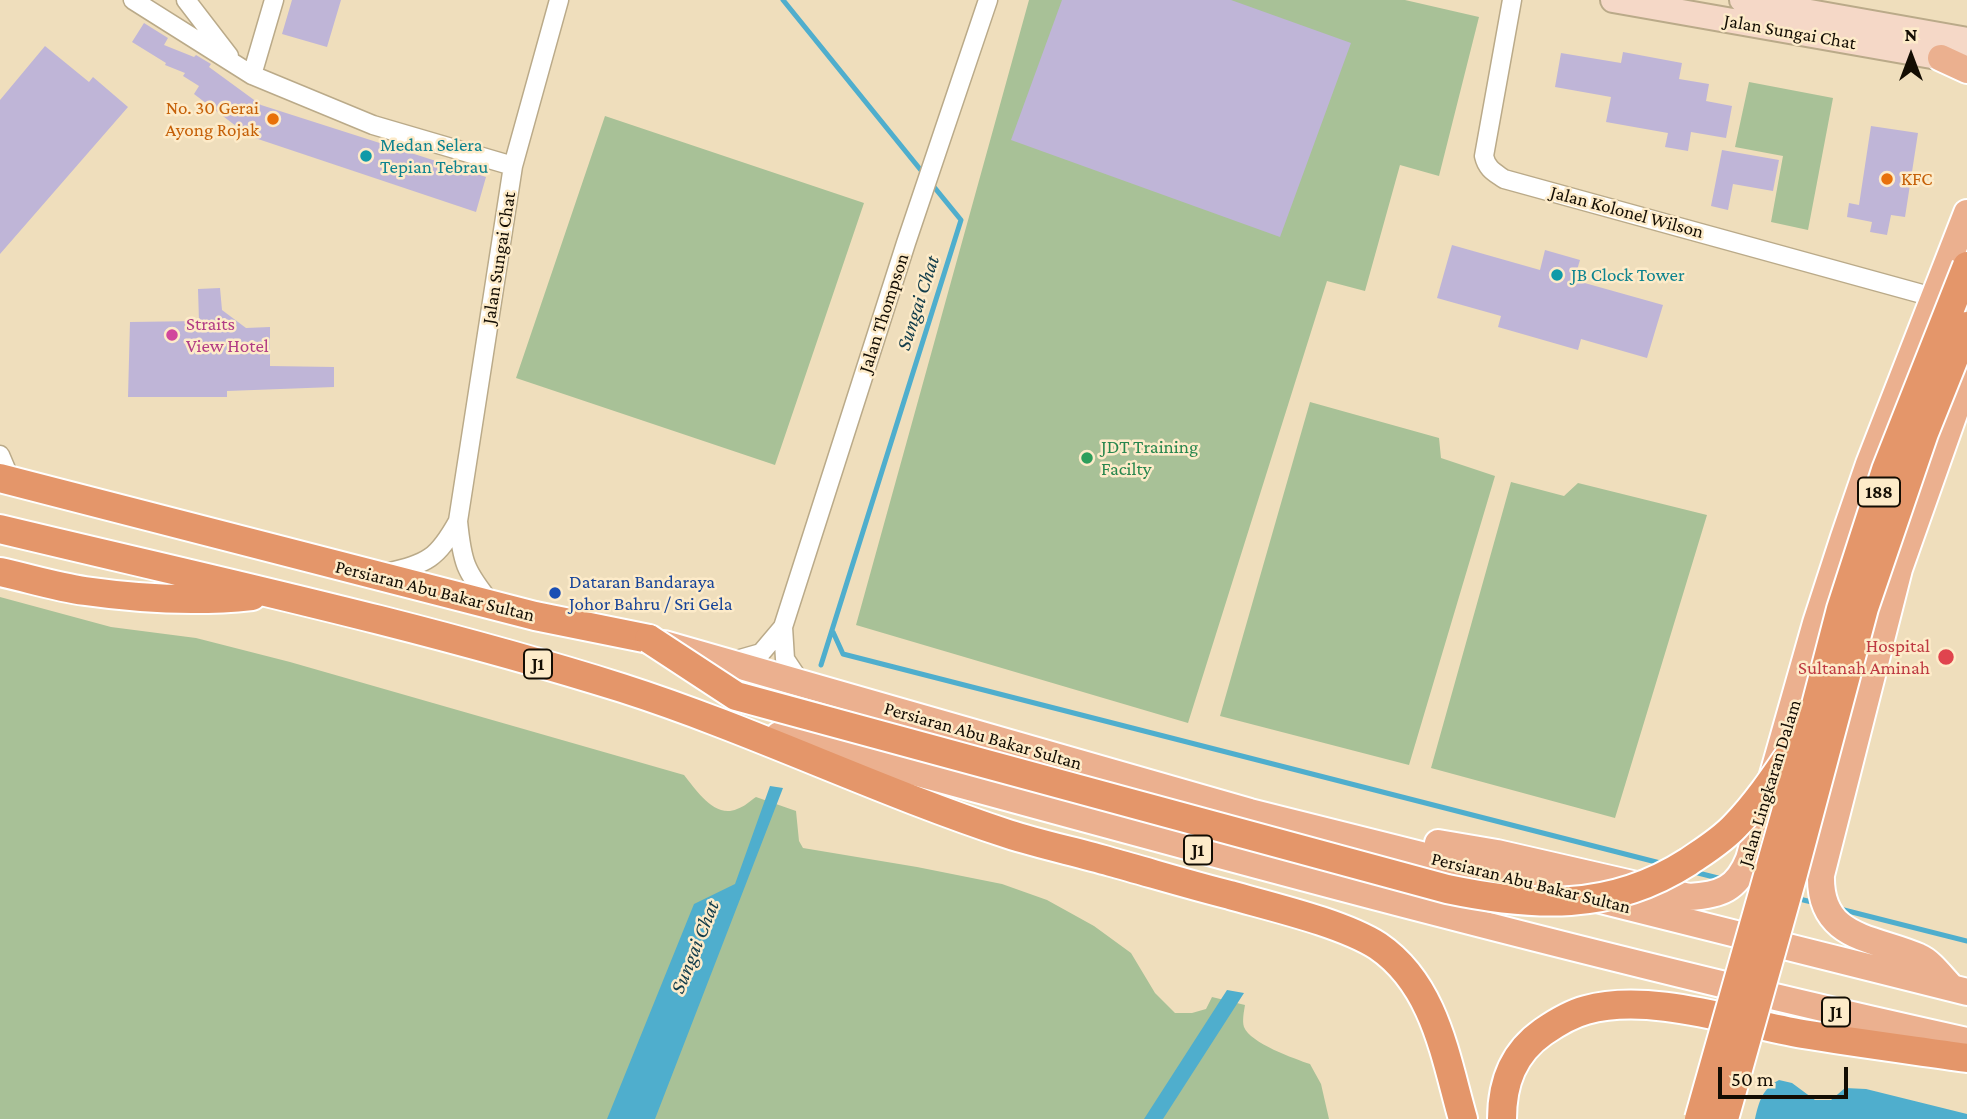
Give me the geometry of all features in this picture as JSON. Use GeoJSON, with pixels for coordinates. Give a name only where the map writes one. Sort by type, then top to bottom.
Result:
{"type":"FeatureCollection","features":[{"type":"Feature","properties":{"kind":"highway","name":"Jalan Lingkaran Dalam"},"geometry":{"type":"LineString","coordinates":[[1821,727],[1841,609],[1886,470],[1967,266]]}},
{"type":"Feature","properties":{"kind":"highway","name":"188"},"geometry":{"type":"LineString","coordinates":[[1821,727],[1924,433],[1967,326]]}},
{"type":"Feature","properties":{"kind":"highway","name":"Persiaran Abu Bakar Sultan"},"geometry":{"type":"LineString","coordinates":[[6,479],[376,576],[649,639]]}},
{"type":"Feature","properties":{"kind":"highway","name":"J1"},"geometry":{"type":"LineString","coordinates":[[0,529],[447,637],[622,688],[692,712]]}},
{"type":"Feature","properties":{"kind":"highway"},"geometry":{"type":"LineString","coordinates":[[0,572],[82,591],[159,599],[208,601],[272,594]]}},
{"type":"Feature","properties":{"kind":"highway"},"geometry":{"type":"LineString","coordinates":[[649,639],[736,695],[1447,889],[1509,900],[1585,900],[1626,892],[1668,875],[1732,829],[1821,727]]}},
{"type":"Feature","properties":{"kind":"highway"},"geometry":{"type":"LineString","coordinates":[[692,712],[895,794],[1011,835],[1267,905],[1339,928],[1375,944],[1398,962],[1417,984],[1431,1012],[1463,1119]]}},
{"type":"Feature","properties":{"kind":"highway"},"geometry":{"type":"LineString","coordinates":[[1699,1119],[1821,727]]}},
{"type":"Feature","properties":{"kind":"highway"},"geometry":{"type":"LineString","coordinates":[[1724,1119],[1821,727]]}},
{"type":"Feature","properties":{"kind":"highway"},"geometry":{"type":"LineString","coordinates":[[1502,1119],[1502,1101],[1507,1077],[1518,1055],[1534,1038],[1559,1021],[1587,1010],[1619,1006],[1658,1007],[1801,1033],[1967,1058]]}},
{"type":"Feature","properties":{"kind":"main road","name":"Jalan Sungai Chat"},"geometry":{"type":"LineString","coordinates":[[1613,0],[1954,60]]}},
{"type":"Feature","properties":{"kind":"main road","name":"Jalan Sungai Chat"},"geometry":{"type":"LineString","coordinates":[[1742,0],[1967,40]]}},
{"type":"Feature","properties":{"kind":"main road"},"geometry":{"type":"LineString","coordinates":[[1954,60],[1967,70]]}},
{"type":"Feature","properties":{"kind":"main road","name":"Jalan Lingkaran Dalam"},"geometry":{"type":"LineString","coordinates":[[1250,812],[1497,853],[1689,897],[1722,892],[1735,884],[1743,873],[1816,623],[1869,464],[1967,212]]}},
{"type":"Feature","properties":{"kind":"main road"},"geometry":{"type":"LineString","coordinates":[[1960,990],[1922,958],[1862,939],[1844,928],[1825,904],[1821,875],[1899,569],[1967,377]]}},
{"type":"Feature","properties":{"kind":"main road"},"geometry":{"type":"LineString","coordinates":[[1848,527],[1848,547],[1853,560],[1863,569],[1887,572],[1899,569]]}},
{"type":"Feature","properties":{"kind":"main road","name":"Persiaran Abu Bakar Sultan"},"geometry":{"type":"LineString","coordinates":[[649,639],[1250,812],[1960,990]]}},
{"type":"Feature","properties":{"kind":"main road","name":"J1"},"geometry":{"type":"LineString","coordinates":[[692,712],[1256,865],[1706,982],[1967,1041]]}},
{"type":"Feature","properties":{"kind":"street"},"geometry":{"type":"LineString","coordinates":[[133,0],[252,75],[373,125],[513,166]]}},
{"type":"Feature","properties":{"kind":"street"},"geometry":{"type":"LineString","coordinates":[[186,0],[235,65]]}},
{"type":"Feature","properties":{"kind":"street"},"geometry":{"type":"LineString","coordinates":[[252,75],[274,0]]}},
{"type":"Feature","properties":{"kind":"street","name":"Jalan Sungai Chat"},"geometry":{"type":"LineString","coordinates":[[493,605],[473,581],[463,563],[458,521],[513,166],[559,0]]}},
{"type":"Feature","properties":{"kind":"street","name":"Jalan Thompson"},"geometry":{"type":"LineString","coordinates":[[802,684],[790,671],[785,659],[783,627],[906,243],[940,149],[988,0]]}},
{"type":"Feature","properties":{"kind":"street","name":"Jalan Kolonel Wilson"},"geometry":{"type":"LineString","coordinates":[[1513,0],[1484,156],[1491,171],[1504,179],[1933,297]]}},
{"type":"Feature","properties":{"kind":"street"},"geometry":{"type":"LineString","coordinates":[[0,455],[6,479]]}},
{"type":"Feature","properties":{"kind":"street","name":"Jalan Sungai Chat"},"geometry":{"type":"LineString","coordinates":[[376,576],[416,566],[437,554],[458,521]]}},
{"type":"Feature","properties":{"kind":"street","name":"Jalan Thompson"},"geometry":{"type":"LineString","coordinates":[[726,662],[761,653],[783,627]]}},
{"type":"Feature","properties":{"kind":"green space","name":"JDT Training Facilty"},"geometry":{"type":"Polygon","coordinates":[[[1029,0],[1405,0],[1479,17],[1439,176],[1400,165],[1365,291],[1327,281],[1188,723],[856,625],[1029,0]]]}},
{"type":"Feature","properties":{"kind":"green space"},"geometry":{"type":"Polygon","coordinates":[[[1749,82],[1833,98],[1808,230],[1771,222],[1783,156],[1735,147],[1749,82]]]}},
{"type":"Feature","properties":{"kind":"green space"},"geometry":{"type":"Polygon","coordinates":[[[605,116],[864,203],[775,465],[516,378],[605,116]]]}},
{"type":"Feature","properties":{"kind":"green space"},"geometry":{"type":"Polygon","coordinates":[[[1310,402],[1439,438],[1441,458],[1495,476],[1409,765],[1220,716],[1310,402]]]}},
{"type":"Feature","properties":{"kind":"green space"},"geometry":{"type":"Polygon","coordinates":[[[1511,482],[1564,496],[1578,483],[1707,515],[1615,818],[1431,768],[1511,482]]]}},
{"type":"Feature","properties":{"kind":"green space"},"geometry":{"type":"Polygon","coordinates":[[[0,597],[111,627],[196,638],[290,662],[684,775],[707,801],[721,810],[740,808],[756,797],[796,811],[799,841],[803,848],[1002,884],[1047,900],[1094,926],[1131,953],[1155,993],[1175,1013],[1192,1013],[1206,1009],[1212,997],[1245,1005],[1243,1025],[1248,1033],[1274,1050],[1310,1064],[1321,1084],[1329,1119],[0,1119],[0,597]]]}},
{"type":"Feature","properties":{"kind":"water"},"geometry":{"type":"Polygon","coordinates":[[[770,786],[783,788],[655,1119],[607,1119],[694,904],[735,884],[770,786]]]}},
{"type":"Feature","properties":{"kind":"water"},"geometry":{"type":"Polygon","coordinates":[[[1227,990],[1244,993],[1163,1119],[1144,1119],[1227,990]]]}},
{"type":"Feature","properties":{"kind":"water"},"geometry":{"type":"Polygon","coordinates":[[[1779,1080],[1792,1083],[1815,1100],[1831,1100],[1845,1088],[1866,1089],[1967,1114],[1967,1119],[1755,1119],[1765,1092],[1779,1080]]]}},
{"type":"Feature","properties":{"kind":"building"},"geometry":{"type":"Polygon","coordinates":[[[292,0],[341,0],[327,47],[282,34],[292,0]]]}},
{"type":"Feature","properties":{"kind":"building"},"geometry":{"type":"Polygon","coordinates":[[[1062,0],[1231,0],[1351,43],[1280,237],[1011,140],[1062,0]]]}},
{"type":"Feature","properties":{"kind":"building","name":"Medan Selera Tepian Tebrau"},"geometry":{"type":"Polygon","coordinates":[[[144,23],[168,38],[164,45],[194,57],[196,55],[211,64],[209,67],[261,105],[486,177],[476,212],[249,136],[194,94],[199,86],[183,76],[185,73],[165,65],[166,63],[132,42],[144,23]]]}},
{"type":"Feature","properties":{"kind":"building"},"geometry":{"type":"Polygon","coordinates":[[[45,46],[89,82],[93,77],[128,107],[0,254],[0,100],[45,46]]]}},
{"type":"Feature","properties":{"kind":"building"},"geometry":{"type":"Polygon","coordinates":[[[1623,52],[1682,63],[1679,79],[1709,84],[1706,101],[1732,106],[1726,138],[1691,132],[1688,151],[1665,147],[1668,133],[1606,122],[1611,97],[1555,87],[1561,53],[1621,63],[1623,52]]]}},
{"type":"Feature","properties":{"kind":"building","name":"KFC"},"geometry":{"type":"Polygon","coordinates":[[[1871,126],[1918,133],[1905,217],[1891,215],[1887,235],[1870,232],[1872,222],[1847,217],[1849,203],[1859,205],[1871,126]]]}},
{"type":"Feature","properties":{"kind":"building"},"geometry":{"type":"Polygon","coordinates":[[[1722,150],[1779,160],[1773,191],[1733,184],[1728,210],[1711,206],[1722,150]]]}},
{"type":"Feature","properties":{"kind":"building"},"geometry":{"type":"Polygon","coordinates":[[[1452,245],[1540,270],[1545,250],[1580,260],[1574,280],[1663,305],[1647,358],[1581,339],[1578,350],[1498,327],[1501,316],[1437,298],[1452,245]]]}},
{"type":"Feature","properties":{"kind":"building"},"geometry":{"type":"Polygon","coordinates":[[[220,288],[222,310],[246,328],[270,327],[270,366],[334,367],[334,387],[227,391],[227,397],[128,397],[130,322],[199,321],[198,289],[220,288]]]}},
{"type":"Feature","properties":{"kind":"waterway","name":"Sungai Chat"},"geometry":{"type":"LineString","coordinates":[[783,0],[924,174]]}},
{"type":"Feature","properties":{"kind":"waterway","name":"Sungai Chat"},"geometry":{"type":"LineString","coordinates":[[821,665],[961,220],[930,182]]}},
{"type":"Feature","properties":{"kind":"waterway"},"geometry":{"type":"LineString","coordinates":[[833,632],[843,654],[1664,864]]}},
{"type":"Feature","properties":{"kind":"waterway"},"geometry":{"type":"LineString","coordinates":[[1690,871],[1722,879]]}},
{"type":"Feature","properties":{"kind":"waterway"},"geometry":{"type":"LineString","coordinates":[[1795,898],[1816,903]]}},
{"type":"Feature","properties":{"kind":"waterway"},"geometry":{"type":"LineString","coordinates":[[1840,909],[1967,941]]}},
{"type":"Feature","properties":{"kind":"place","name":"No. 30 Gerai Ayong Rojak"},"geometry":{"type":"Point","coordinates":[273,119]}},
{"type":"Feature","properties":{"kind":"place","name":"Medan Selera Tepian Tebrau"},"geometry":{"type":"Point","coordinates":[366,156]}},
{"type":"Feature","properties":{"kind":"place","name":"KFC"},"geometry":{"type":"Point","coordinates":[1887,179]}},
{"type":"Feature","properties":{"kind":"place","name":"JB Clock Tower"},"geometry":{"type":"Point","coordinates":[1557,275]}},
{"type":"Feature","properties":{"kind":"place","name":"Straits View Hotel"},"geometry":{"type":"Point","coordinates":[172,335]}},
{"type":"Feature","properties":{"kind":"place","name":"JDT Training Facilty"},"geometry":{"type":"Point","coordinates":[1087,458]}},
{"type":"Feature","properties":{"kind":"place","name":"Dataran Bandaraya Johor Bahru / Sri Gela"},"geometry":{"type":"Point","coordinates":[555,593]}},
{"type":"Feature","properties":{"kind":"place","name":"Hospital Sultanah Aminah"},"geometry":{"type":"Point","coordinates":[1946,657]}}]}
